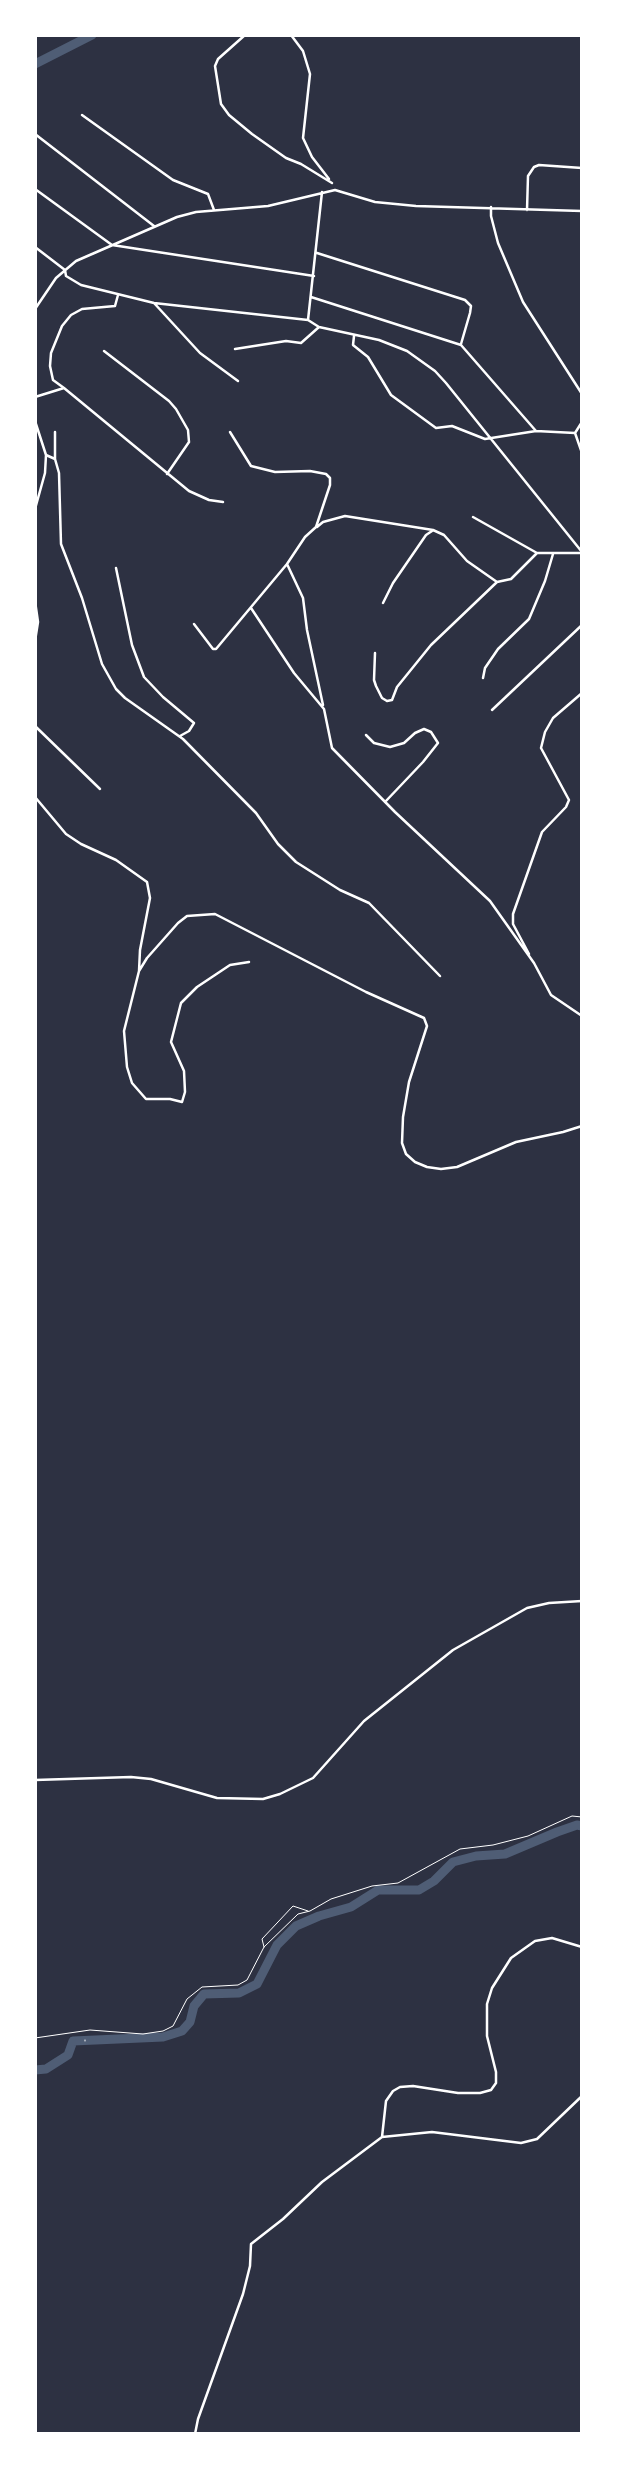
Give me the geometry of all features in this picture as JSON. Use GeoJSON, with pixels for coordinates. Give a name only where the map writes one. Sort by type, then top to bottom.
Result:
{"type":"FeatureCollection","features":[{"type":"Feature","properties":{"kind":"street"},"geometry":{"type":"LineString","coordinates":[[244,35],[218,59],[215,66],[221,104],[229,115],[252,134],[286,158],[332,183]]}},
{"type":"Feature","properties":{"kind":"street"},"geometry":{"type":"LineString","coordinates":[[291,35],[303,51],[310,74],[303,138],[312,157],[335,190]]}},
{"type":"Feature","properties":{"kind":"street"},"geometry":{"type":"LineString","coordinates":[[82,115],[173,180],[208,194],[214,210]]}},
{"type":"Feature","properties":{"kind":"street"},"geometry":{"type":"LineString","coordinates":[[35,134],[155,226]]}},
{"type":"Feature","properties":{"kind":"street"},"geometry":{"type":"LineString","coordinates":[[527,210],[528,176],[534,167],[539,165],[582,168]]}},
{"type":"Feature","properties":{"kind":"street"},"geometry":{"type":"LineString","coordinates":[[35,190],[112,245],[314,276]]}},
{"type":"Feature","properties":{"kind":"street"},"geometry":{"type":"LineString","coordinates":[[35,309],[46,290],[65,270],[90,254],[177,217],[214,210],[268,206],[335,190],[375,202],[416,206],[582,211]]}},
{"type":"Feature","properties":{"kind":"street"},"geometry":{"type":"LineString","coordinates":[[308,320],[322,192]]}},
{"type":"Feature","properties":{"kind":"street"},"geometry":{"type":"LineString","coordinates":[[491,207],[498,243],[523,302],[582,394]]}},
{"type":"Feature","properties":{"kind":"street"},"geometry":{"type":"LineString","coordinates":[[35,247],[65,270],[66,276],[81,285],[155,303],[308,320],[319,327],[393,344],[421,360],[446,383],[582,553]]}},
{"type":"Feature","properties":{"kind":"street"},"geometry":{"type":"LineString","coordinates":[[317,253],[465,300],[471,306],[461,345]]}},
{"type":"Feature","properties":{"kind":"street"},"geometry":{"type":"LineString","coordinates":[[118,295],[115,306],[82,309],[62,326],[51,353],[53,380],[167,474],[198,496],[223,502]]}},
{"type":"Feature","properties":{"kind":"street"},"geometry":{"type":"LineString","coordinates":[[311,297],[461,345],[536,431]]}},
{"type":"Feature","properties":{"kind":"street"},"geometry":{"type":"LineString","coordinates":[[155,303],[200,353],[238,381]]}},
{"type":"Feature","properties":{"kind":"street"},"geometry":{"type":"LineString","coordinates":[[235,349],[286,341],[301,343],[319,327]]}},
{"type":"Feature","properties":{"kind":"street"},"geometry":{"type":"LineString","coordinates":[[354,336],[353,345],[368,357],[391,395],[431,425],[441,428],[452,426],[485,439],[536,431],[575,433]]}},
{"type":"Feature","properties":{"kind":"street"},"geometry":{"type":"LineString","coordinates":[[104,351],[169,401],[188,430],[189,442],[167,474]]}},
{"type":"Feature","properties":{"kind":"street"},"geometry":{"type":"LineString","coordinates":[[35,397],[64,388]]}},
{"type":"Feature","properties":{"kind":"street"},"geometry":{"type":"LineString","coordinates":[[35,421],[46,455],[45,473],[35,509]]}},
{"type":"Feature","properties":{"kind":"street"},"geometry":{"type":"LineString","coordinates":[[575,433],[582,422]]}},
{"type":"Feature","properties":{"kind":"street"},"geometry":{"type":"LineString","coordinates":[[55,432],[54,459],[59,474],[61,544],[82,598],[102,664],[116,688],[125,698],[180,736],[257,813],[278,844],[296,862],[340,890],[369,903],[440,976]]}},
{"type":"Feature","properties":{"kind":"street"},"geometry":{"type":"LineString","coordinates":[[230,432],[251,466],[275,472],[310,471],[326,474],[330,478],[316,527]]}},
{"type":"Feature","properties":{"kind":"street"},"geometry":{"type":"LineString","coordinates":[[575,433],[582,453]]}},
{"type":"Feature","properties":{"kind":"street"},"geometry":{"type":"LineString","coordinates":[[46,455],[54,459]]}},
{"type":"Feature","properties":{"kind":"street"},"geometry":{"type":"LineString","coordinates":[[194,624],[213,649],[216,649],[287,564],[304,537],[323,522],[345,516],[433,530],[444,535],[467,561],[497,582]]}},
{"type":"Feature","properties":{"kind":"street"},"geometry":{"type":"LineString","coordinates":[[473,517],[537,553],[582,553]]}},
{"type":"Feature","properties":{"kind":"street"},"geometry":{"type":"LineString","coordinates":[[383,603],[393,583],[426,535],[433,530]]}},
{"type":"Feature","properties":{"kind":"street"},"geometry":{"type":"LineString","coordinates":[[375,653],[376,686],[382,698],[392,700],[397,687],[431,645],[497,582],[511,579],[537,553]]}},
{"type":"Feature","properties":{"kind":"street"},"geometry":{"type":"LineString","coordinates":[[483,678],[485,668],[498,649],[529,619],[553,554]]}},
{"type":"Feature","properties":{"kind":"street"},"geometry":{"type":"LineString","coordinates":[[287,564],[303,598],[307,630],[332,748],[490,901],[534,963]]}},
{"type":"Feature","properties":{"kind":"street"},"geometry":{"type":"LineString","coordinates":[[116,568],[132,645],[144,677],[194,723],[189,731],[180,736]]}},
{"type":"Feature","properties":{"kind":"street"},"geometry":{"type":"LineString","coordinates":[[35,601],[38,621],[35,641]]}},
{"type":"Feature","properties":{"kind":"street"},"geometry":{"type":"LineString","coordinates":[[251,608],[294,673],[324,709]]}},
{"type":"Feature","properties":{"kind":"street"},"geometry":{"type":"LineString","coordinates":[[492,710],[582,625]]}},
{"type":"Feature","properties":{"kind":"street"},"geometry":{"type":"LineString","coordinates":[[582,693],[553,718],[545,732],[541,748],[569,800],[566,807],[542,832],[513,914],[513,924],[551,995],[582,1016]]}},
{"type":"Feature","properties":{"kind":"street"},"geometry":{"type":"LineString","coordinates":[[35,726],[100,789]]}},
{"type":"Feature","properties":{"kind":"street"},"geometry":{"type":"LineString","coordinates":[[366,735],[374,743],[390,747],[404,743],[424,729],[431,732],[438,743],[385,802]]}},
{"type":"Feature","properties":{"kind":"street"},"geometry":{"type":"LineString","coordinates":[[35,797],[66,834],[116,860],[147,882],[150,898],[140,950],[139,971],[124,1031],[127,1067],[132,1083],[146,1099],[182,1102],[184,1071],[171,1042],[181,1003],[197,987],[230,965],[249,962]]}},
{"type":"Feature","properties":{"kind":"street"},"geometry":{"type":"LineString","coordinates":[[139,971],[147,958],[187,916],[215,914],[366,992],[424,1018],[427,1027],[407,1094],[402,1143],[415,1162],[427,1167],[457,1167],[516,1142],[582,1126]]}},
{"type":"Feature","properties":{"kind":"street"},"geometry":{"type":"LineString","coordinates":[[35,1780],[131,1777],[152,1779],[218,1798],[252,1800],[279,1794],[313,1777],[368,1718],[453,1650],[527,1608],[549,1603],[582,1601]]}},
{"type":"Feature","properties":{"kind":"street"},"geometry":{"type":"LineString","coordinates":[[382,2137],[386,2101],[393,2091],[400,2087],[413,2086],[458,2093],[491,2090],[496,2083],[496,2072],[487,2036],[486,2004],[492,1988],[511,1958],[535,1941],[552,1938],[582,1947]]}},
{"type":"Feature","properties":{"kind":"street"},"geometry":{"type":"LineString","coordinates":[[195,2434],[243,2294],[250,2266],[251,2245],[345,2162],[382,2137],[432,2132],[522,2143],[537,2138],[582,2096]]}},
{"type":"Feature","properties":{"kind":"path"},"geometry":{"type":"LineString","coordinates":[[35,2038],[90,2030],[143,2034],[163,2031],[173,2026],[187,1999],[202,1987],[238,1985],[247,1980],[264,1947],[298,1914],[310,1911],[331,1899],[372,1886],[398,1883],[460,1849],[493,1845],[528,1836],[572,1816],[582,1817]]}},
{"type":"Feature","properties":{"kind":"path"},"geometry":{"type":"LineString","coordinates":[[264,1947],[262,1939],[293,1906],[310,1911]]}},
{"type":"Feature","properties":{"kind":"waterway"},"geometry":{"type":"LineString","coordinates":[[35,64],[92,35]]}},
{"type":"Feature","properties":{"kind":"waterway"},"geometry":{"type":"LineString","coordinates":[[35,2070],[46,2069],[68,2055],[73,2041],[163,2037],[182,2031],[190,2022],[194,2006],[204,1994],[239,1993],[257,1984],[277,1945],[296,1926],[351,1907],[378,1890],[419,1890],[434,1881],[453,1862],[476,1856],[505,1854],[557,1832],[577,1825],[582,1826]]}}]}
